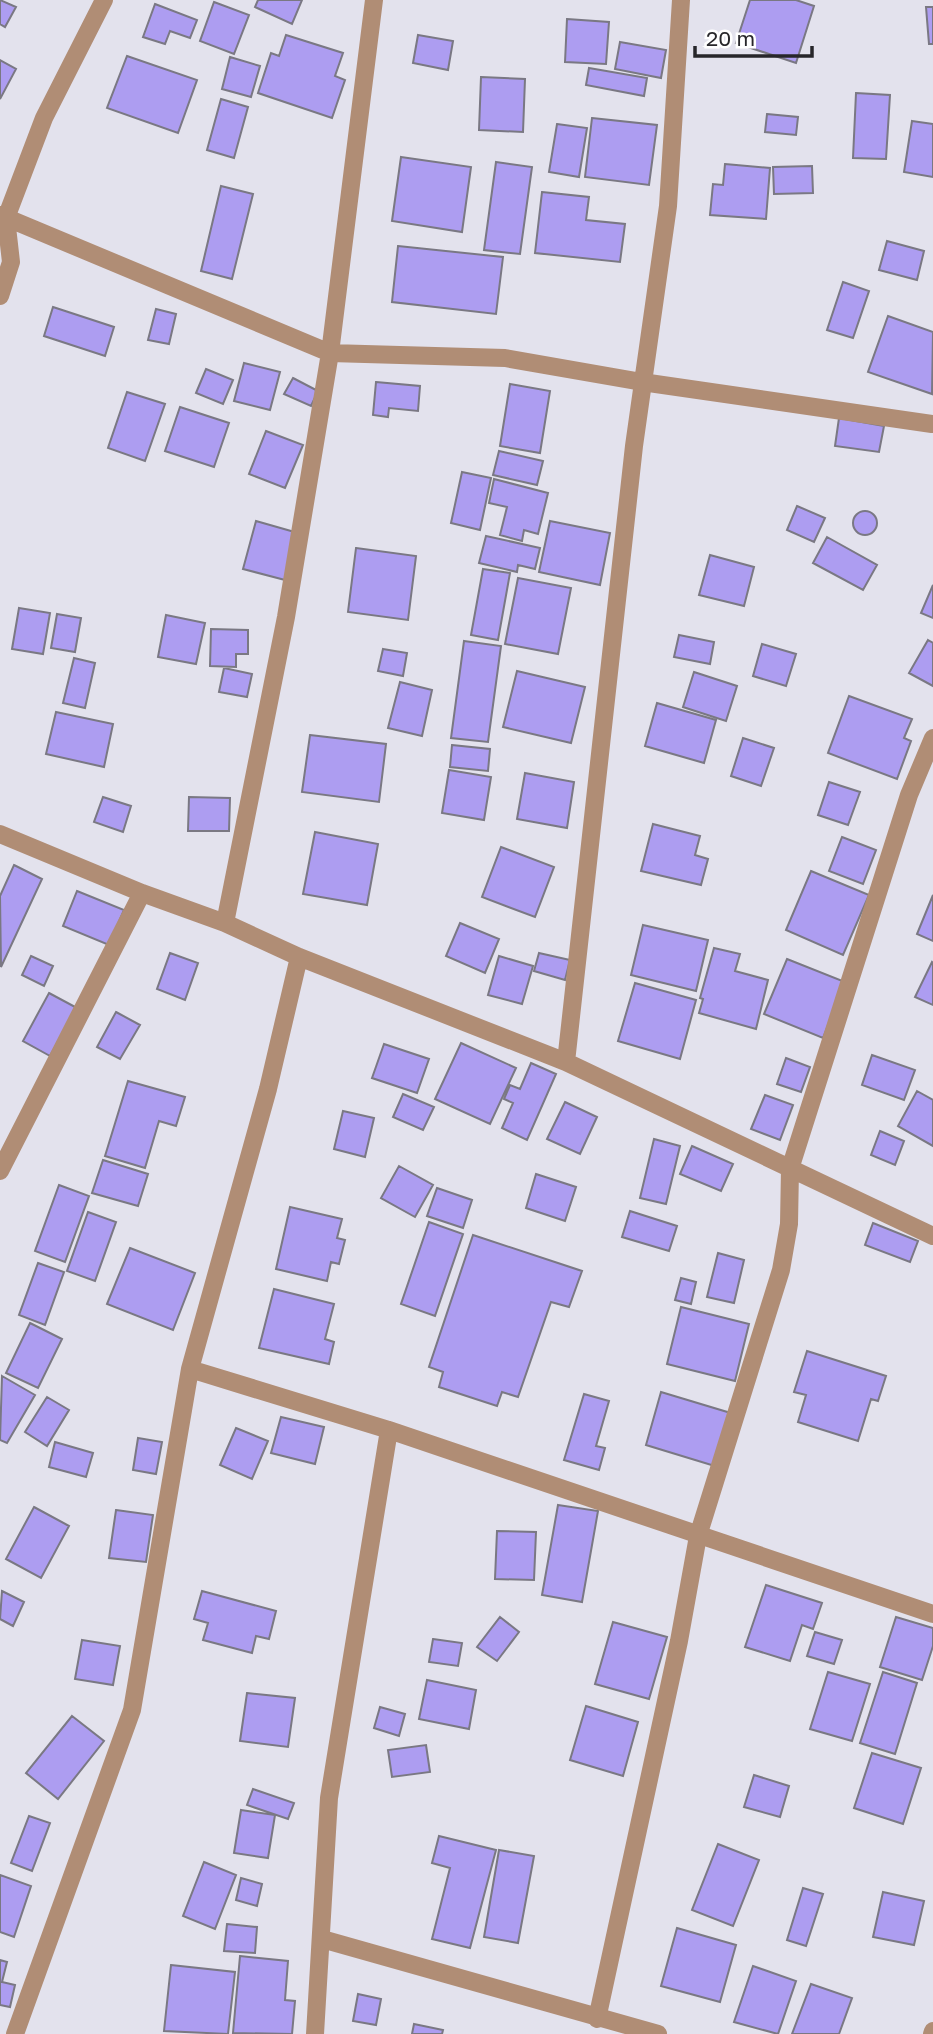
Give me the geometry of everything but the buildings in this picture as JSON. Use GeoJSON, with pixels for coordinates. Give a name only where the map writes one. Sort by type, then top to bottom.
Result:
{"type":"FeatureCollection","features":[{"type":"Feature","properties":{"kind":"street"},"geometry":{"type":"LineString","coordinates":[[0,296],[11,262],[3,216],[44,118],[104,0]]}},
{"type":"Feature","properties":{"kind":"street"},"geometry":{"type":"LineString","coordinates":[[225,923],[286,617],[330,353],[374,0]]}},
{"type":"Feature","properties":{"kind":"street"},"geometry":{"type":"LineString","coordinates":[[566,1062],[642,382],[668,206],[681,0]]}},
{"type":"Feature","properties":{"kind":"street"},"geometry":{"type":"LineString","coordinates":[[3,216],[330,353],[505,358],[642,382],[933,422]]}},
{"type":"Feature","properties":{"kind":"street"},"geometry":{"type":"LineString","coordinates":[[597,2019],[679,1641],[698,1536],[781,1270],[789,1224],[790,1169],[909,795],[933,738]]}},
{"type":"Feature","properties":{"kind":"street"},"geometry":{"type":"LineString","coordinates":[[0,834],[142,893],[225,923],[299,957],[566,1062],[933,1236]]}},
{"type":"Feature","properties":{"kind":"street"},"geometry":{"type":"LineString","coordinates":[[0,1171],[142,893]]}},
{"type":"Feature","properties":{"kind":"street"},"geometry":{"type":"LineString","coordinates":[[15,2034],[132,1710],[190,1368],[268,1089],[299,957]]}},
{"type":"Feature","properties":{"kind":"street"},"geometry":{"type":"LineString","coordinates":[[190,1368],[389,1430],[933,1614]]}},
{"type":"Feature","properties":{"kind":"street"},"geometry":{"type":"LineString","coordinates":[[316,2034],[329,1798],[389,1430]]}},
{"type":"Feature","properties":{"kind":"street"},"geometry":{"type":"LineString","coordinates":[[322,1940],[658,2034]]}}]}
